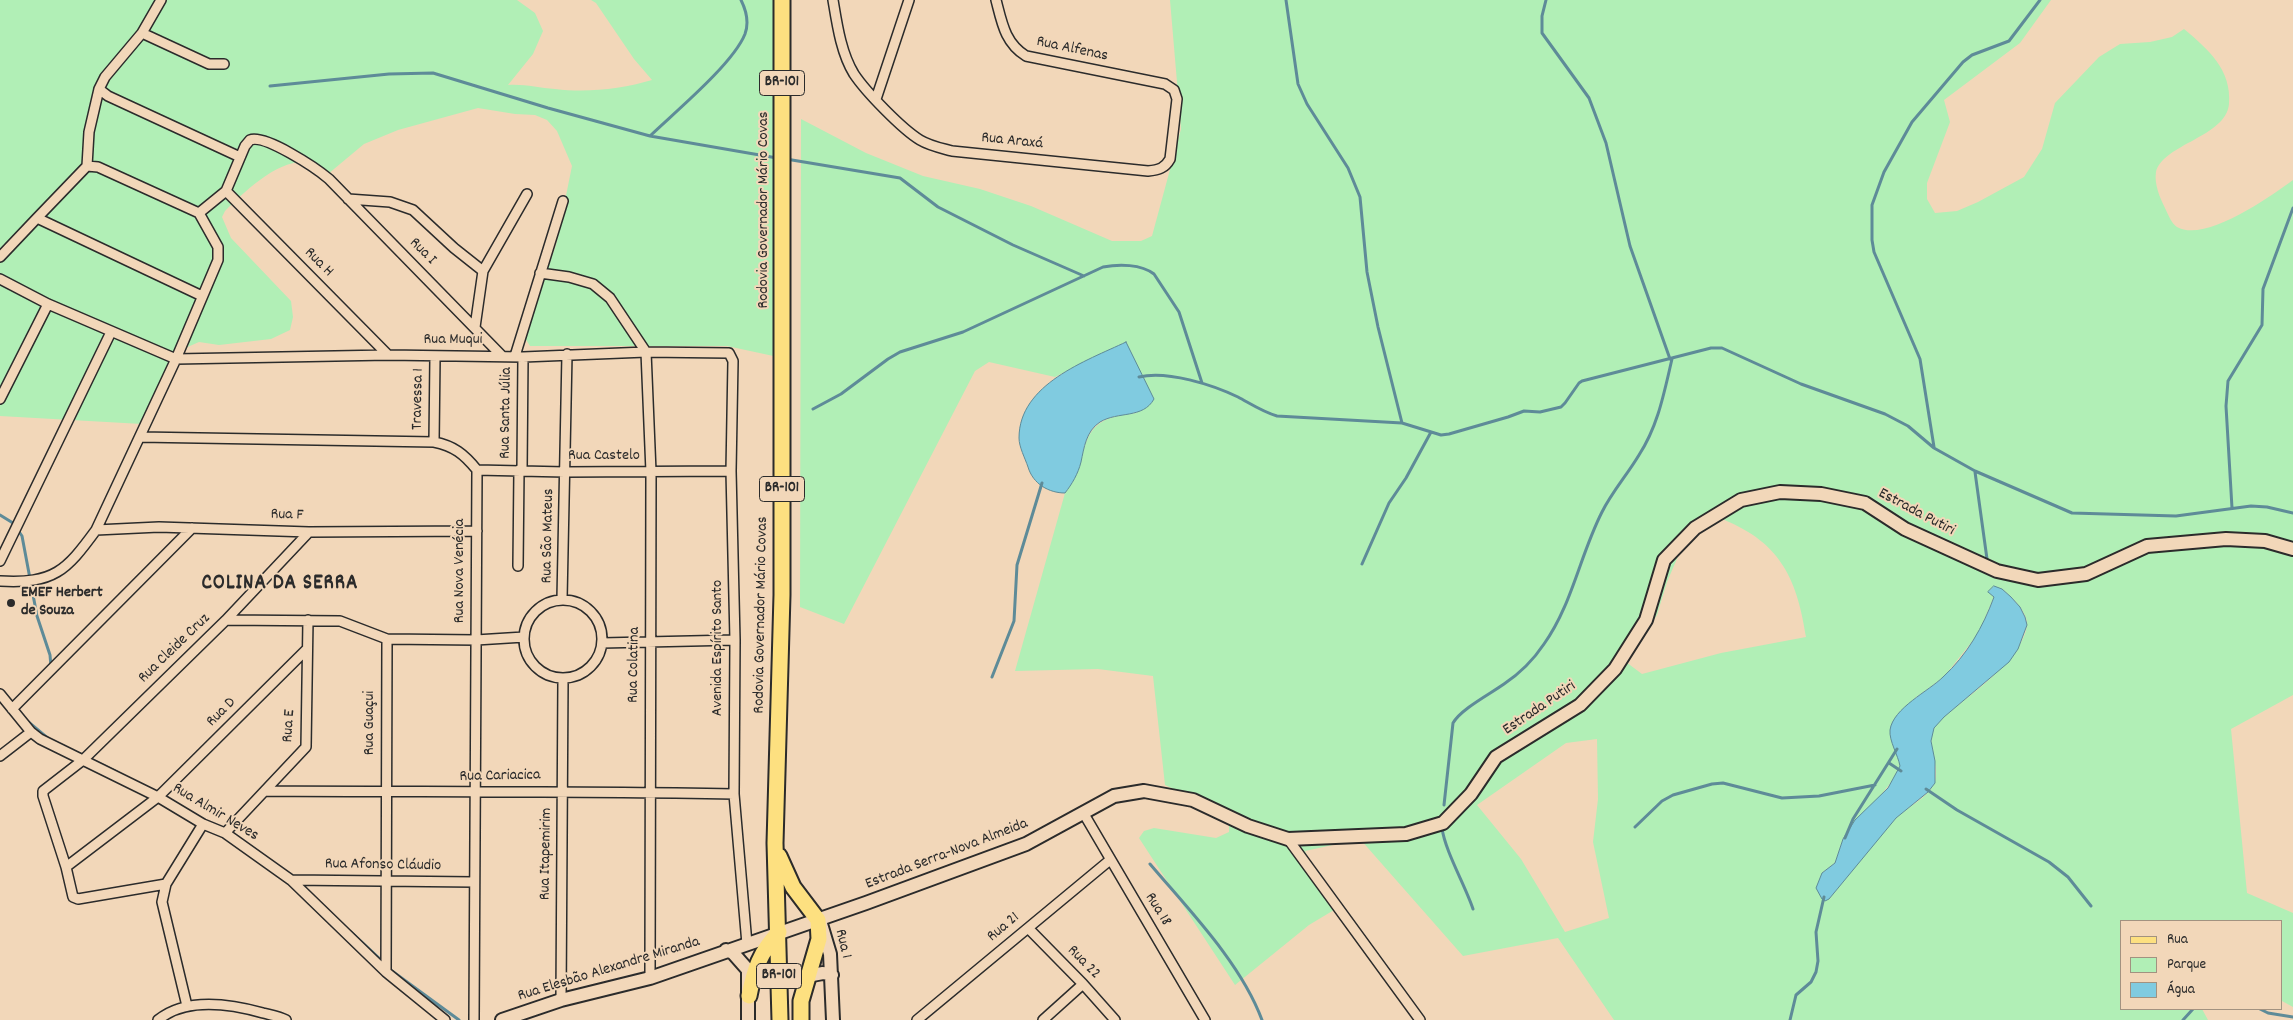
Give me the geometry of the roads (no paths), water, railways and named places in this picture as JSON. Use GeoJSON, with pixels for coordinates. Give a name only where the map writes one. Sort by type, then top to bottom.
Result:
{"type":"FeatureCollection","features":[{"type":"Feature","properties":{"kind":"main road","name":"Rodovia Governador Mário Covas"},"geometry":{"type":"LineString","coordinates":[[780,1020],[775,843],[782,595],[782,0]]}},
{"type":"Feature","properties":{"kind":"main road"},"geometry":{"type":"LineString","coordinates":[[775,843],[793,887],[818,920],[817,950],[807,976],[801,1001],[801,1020]]}},
{"type":"Feature","properties":{"kind":"main road"},"geometry":{"type":"LineString","coordinates":[[749,996],[754,968],[765,949],[779,932]]}},
{"type":"Feature","properties":{"kind":"street"},"geometry":{"type":"LineString","coordinates":[[0,257],[87,166],[89,132],[104,77],[142,32],[161,0]]}},
{"type":"Feature","properties":{"kind":"street","name":"Rua Araxá"},"geometry":{"type":"LineString","coordinates":[[833,0],[844,50],[854,74],[876,99],[919,139],[952,151],[1148,171],[1162,168]]}},
{"type":"Feature","properties":{"kind":"street"},"geometry":{"type":"LineString","coordinates":[[876,99],[909,0]]}},
{"type":"Feature","properties":{"kind":"street","name":"Rua Alfenas"},"geometry":{"type":"LineString","coordinates":[[996,0],[1006,36],[1015,49],[1026,56],[1165,84],[1174,90],[1177,99],[1170,159],[1162,168]]}},
{"type":"Feature","properties":{"kind":"street"},"geometry":{"type":"LineString","coordinates":[[142,32],[209,64],[224,64]]}},
{"type":"Feature","properties":{"kind":"street"},"geometry":{"type":"LineString","coordinates":[[99,90],[108,96],[240,157],[226,191],[199,213]]}},
{"type":"Feature","properties":{"kind":"street","name":"Rua I"},"geometry":{"type":"LineString","coordinates":[[240,157],[250,140],[260,139],[320,171],[502,356]]}},
{"type":"Feature","properties":{"kind":"street"},"geometry":{"type":"LineString","coordinates":[[0,581],[30,581],[50,577],[64,568],[78,554],[96,530],[176,359],[218,260],[218,247],[199,213],[98,167],[87,166]]}},
{"type":"Feature","properties":{"kind":"street","name":"Rua H"},"geometry":{"type":"LineString","coordinates":[[226,191],[388,355]]}},
{"type":"Feature","properties":{"kind":"street"},"geometry":{"type":"LineString","coordinates":[[475,327],[483,271],[528,194]]}},
{"type":"Feature","properties":{"kind":"street"},"geometry":{"type":"LineString","coordinates":[[348,199],[390,202],[413,210],[454,248],[483,271]]}},
{"type":"Feature","properties":{"kind":"street","name":"Rua Santa Júlia"},"geometry":{"type":"LineString","coordinates":[[518,566],[520,470],[519,356],[540,273],[563,201]]}},
{"type":"Feature","properties":{"kind":"street"},"geometry":{"type":"LineString","coordinates":[[37,218],[202,296]]}},
{"type":"Feature","properties":{"kind":"street"},"geometry":{"type":"LineString","coordinates":[[540,273],[569,277],[593,284],[610,298],[646,352]]}},
{"type":"Feature","properties":{"kind":"street"},"geometry":{"type":"LineString","coordinates":[[0,279],[48,304],[176,359]]}},
{"type":"Feature","properties":{"kind":"street"},"geometry":{"type":"LineString","coordinates":[[0,399],[48,304]]}},
{"type":"Feature","properties":{"kind":"street"},"geometry":{"type":"LineString","coordinates":[[0,561],[111,332]]}},
{"type":"Feature","properties":{"kind":"street","name":"Rua Muqui"},"geometry":{"type":"LineString","coordinates":[[176,359],[388,355],[435,357],[519,356],[646,352],[730,353]]}},
{"type":"Feature","properties":{"kind":"street","name":"Rua Colatina"},"geometry":{"type":"LineString","coordinates":[[646,352],[651,472],[650,978]]}},
{"type":"Feature","properties":{"kind":"street","name":"Avenida Espírito Santo"},"geometry":{"type":"LineString","coordinates":[[730,353],[733,361],[731,471],[734,794],[747,944]]}},
{"type":"Feature","properties":{"kind":"street","name":"Rua São Mateus"},"geometry":{"type":"LineString","coordinates":[[562,599],[567,354]]}},
{"type":"Feature","properties":{"kind":"street","name":"Travessa 1"},"geometry":{"type":"LineString","coordinates":[[434,442],[435,357]]}},
{"type":"Feature","properties":{"kind":"street"},"geometry":{"type":"LineString","coordinates":[[140,437],[434,442],[453,447],[461,452],[477,470]]}},
{"type":"Feature","properties":{"kind":"street","name":"Rua Castelo"},"geometry":{"type":"LineString","coordinates":[[477,470],[565,472],[731,471]]}},
{"type":"Feature","properties":{"kind":"street","name":"Rua Nova Venécia"},"geometry":{"type":"LineString","coordinates":[[474,1020],[477,470]]}},
{"type":"Feature","properties":{"kind":"street","name":"Estrada Putiri"},"geometry":{"type":"LineString","coordinates":[[1084,814],[1114,796],[1144,791],[1193,800],[1248,826],[1288,839],[1406,834],[1443,823],[1471,794],[1496,757],[1580,705],[1615,669],[1646,620],[1664,560],[1695,528],[1742,500],[1780,492],[1821,494],[1865,503],[1905,529],[1997,571],[2038,580],[2086,574],[2147,546],[2226,539],[2265,541],[2293,549]]}},
{"type":"Feature","properties":{"kind":"street"},"geometry":{"type":"LineString","coordinates":[[12,709],[192,528]]}},
{"type":"Feature","properties":{"kind":"street","name":"Rua F"},"geometry":{"type":"LineString","coordinates":[[96,530],[192,528],[309,532],[477,530]]}},
{"type":"Feature","properties":{"kind":"street","name":"Rua Cleide Cruz"},"geometry":{"type":"LineString","coordinates":[[66,867],[42,796],[43,791],[83,760],[226,620],[309,532]]}},
{"type":"Feature","properties":{"kind":"street"},"geometry":{"type":"LineString","coordinates":[[562,599],[576,601],[592,612],[598,618],[603,636],[602,650],[593,666],[582,675],[563,679],[543,673],[532,664],[526,652],[524,637],[525,629],[537,609],[562,599]]}},
{"type":"Feature","properties":{"kind":"street"},"geometry":{"type":"LineString","coordinates":[[226,620],[347,622],[387,639],[476,640],[524,637]]}},
{"type":"Feature","properties":{"kind":"street","name":"Rua E"},"geometry":{"type":"LineString","coordinates":[[225,833],[306,748],[306,650],[308,620]]}},
{"type":"Feature","properties":{"kind":"street","name":"Rua Guaçui"},"geometry":{"type":"LineString","coordinates":[[386,972],[387,639]]}},
{"type":"Feature","properties":{"kind":"street"},"geometry":{"type":"LineString","coordinates":[[602,643],[650,640],[734,640]]}},
{"type":"Feature","properties":{"kind":"street","name":"Rua D"},"geometry":{"type":"LineString","coordinates":[[66,867],[158,797],[306,650]]}},
{"type":"Feature","properties":{"kind":"street","name":"Rua Itapemirim"},"geometry":{"type":"LineString","coordinates":[[561,1000],[563,679]]}},
{"type":"Feature","properties":{"kind":"street","name":"Rua Almir Neves"},"geometry":{"type":"LineString","coordinates":[[0,694],[31,732],[158,797],[203,824],[225,833],[291,880],[386,972],[445,1020]]}},
{"type":"Feature","properties":{"kind":"street"},"geometry":{"type":"LineString","coordinates":[[0,756],[31,732]]}},
{"type":"Feature","properties":{"kind":"street","name":"Rua Cariacica"},"geometry":{"type":"LineString","coordinates":[[265,791],[474,793],[563,791],[734,794]]}},
{"type":"Feature","properties":{"kind":"street","name":"Rua 18"},"geometry":{"type":"LineString","coordinates":[[1084,814],[1205,1020]]}},
{"type":"Feature","properties":{"kind":"street","name":"Estrada Serra-Nova Almeida"},"geometry":{"type":"LineString","coordinates":[[818,920],[1026,844],[1084,814]]}},
{"type":"Feature","properties":{"kind":"street"},"geometry":{"type":"LineString","coordinates":[[187,1006],[162,902],[166,884],[203,824]]}},
{"type":"Feature","properties":{"kind":"street"},"geometry":{"type":"LineString","coordinates":[[1288,839],[1420,1020]]}},
{"type":"Feature","properties":{"kind":"street","name":"Rua 21"},"geometry":{"type":"LineString","coordinates":[[917,1020],[1110,860]]}},
{"type":"Feature","properties":{"kind":"street"},"geometry":{"type":"LineString","coordinates":[[66,867],[76,899],[166,884]]}},
{"type":"Feature","properties":{"kind":"street","name":"Rua Afonso Cláudio"},"geometry":{"type":"LineString","coordinates":[[291,880],[474,882]]}},
{"type":"Feature","properties":{"kind":"street","name":"Rua Elesbão Alexandre Miranda"},"geometry":{"type":"LineString","coordinates":[[502,1020],[561,1000],[650,978],[726,950],[818,920]]}},
{"type":"Feature","properties":{"kind":"street","name":"Rua 1"},"geometry":{"type":"LineString","coordinates":[[818,920],[830,954],[832,1020]]}},
{"type":"Feature","properties":{"kind":"street","name":"Rua 22"},"geometry":{"type":"LineString","coordinates":[[1028,928],[1115,1020]]}},
{"type":"Feature","properties":{"kind":"street"},"geometry":{"type":"LineString","coordinates":[[747,944],[748,1020]]}},
{"type":"Feature","properties":{"kind":"street","name":"Rua Elesbão Alexandre Miranda"},"geometry":{"type":"LineString","coordinates":[[726,950],[733,953],[748,970]]}},
{"type":"Feature","properties":{"kind":"street","name":"Rua 1"},"geometry":{"type":"LineString","coordinates":[[807,976],[823,973],[832,975]]}},
{"type":"Feature","properties":{"kind":"street"},"geometry":{"type":"LineString","coordinates":[[1043,1020],[1083,984]]}},
{"type":"Feature","properties":{"kind":"street"},"geometry":{"type":"LineString","coordinates":[[158,1020],[165,1014],[187,1006],[234,1005],[286,1020]]}},
{"type":"Feature","properties":{"kind":"water"},"geometry":{"type":"Polygon","coordinates":[[[1126,342],[1154,399],[1149,405],[1137,412],[1107,419],[1095,426],[1086,440],[1076,475],[1065,493],[1059,493],[1042,486],[1030,473],[1019,441],[1022,419],[1030,403],[1042,389],[1075,366],[1126,342]]]}},
{"type":"Feature","properties":{"kind":"water"},"geometry":{"type":"Polygon","coordinates":[[[1994,586],[2002,589],[2011,597],[2020,607],[2025,617],[2027,625],[2018,649],[2009,662],[1944,717],[1934,728],[1931,741],[1935,761],[1935,783],[1928,792],[1896,818],[1829,899],[1825,901],[1816,888],[1822,873],[1835,863],[1843,839],[1855,820],[1888,788],[1900,766],[1890,734],[1893,722],[1904,707],[1943,677],[1967,650],[1990,608],[1994,597],[1988,592],[1994,586]]]}},
{"type":"Feature","properties":{"kind":"waterway"},"geometry":{"type":"LineString","coordinates":[[650,136],[716,73],[738,46],[745,34],[747,25],[746,12],[741,0]]}},
{"type":"Feature","properties":{"kind":"waterway"},"geometry":{"type":"LineString","coordinates":[[1286,0],[1298,84],[1307,104],[1348,168],[1360,197],[1367,272],[1378,327],[1402,423]]}},
{"type":"Feature","properties":{"kind":"waterway"},"geometry":{"type":"LineString","coordinates":[[1546,0],[1542,16],[1542,33],[1589,98],[1606,143],[1630,246],[1670,359]]}},
{"type":"Feature","properties":{"kind":"waterway"},"geometry":{"type":"LineString","coordinates":[[1934,447],[1920,359],[1874,252],[1872,205],[1884,172],[1912,122],[1963,62],[1972,55],[2009,41],[2040,0]]}},
{"type":"Feature","properties":{"kind":"waterway"},"geometry":{"type":"LineString","coordinates":[[270,86],[389,74],[433,73],[548,108],[650,136],[777,158]]}},
{"type":"Feature","properties":{"kind":"waterway"},"geometry":{"type":"LineString","coordinates":[[786,159],[900,178],[938,207],[1013,245],[1084,276]]}},
{"type":"Feature","properties":{"kind":"waterway"},"geometry":{"type":"LineString","coordinates":[[2232,508],[2226,406],[2228,381],[2262,325],[2263,289],[2293,208]]}},
{"type":"Feature","properties":{"kind":"waterway"},"geometry":{"type":"LineString","coordinates":[[813,409],[841,394],[900,352],[963,332],[1103,267],[1116,265],[1143,268],[1154,274],[1179,312],[1202,383]]}},
{"type":"Feature","properties":{"kind":"waterway"},"geometry":{"type":"LineString","coordinates":[[1139,377],[1163,375],[1190,380],[1228,392],[1277,416],[1402,423],[1441,435],[1524,411],[1540,412],[1561,407],[1582,381],[1711,348],[1722,348],[1801,384],[1885,414],[1908,426],[1934,448],[1975,471],[2072,513],[2176,516],[2251,506],[2267,507],[2293,513]]}},
{"type":"Feature","properties":{"kind":"waterway"},"geometry":{"type":"LineString","coordinates":[[1444,805],[1453,723],[1462,712],[1521,671],[1540,650],[1554,629],[1569,596],[1594,528],[1610,497],[1639,455],[1651,433],[1660,409],[1672,359]]}},
{"type":"Feature","properties":{"kind":"waterway"},"geometry":{"type":"LineString","coordinates":[[1362,564],[1389,503],[1406,478],[1431,432]]}},
{"type":"Feature","properties":{"kind":"waterway"},"geometry":{"type":"LineString","coordinates":[[1975,472],[1987,559]]}},
{"type":"Feature","properties":{"kind":"waterway"},"geometry":{"type":"LineString","coordinates":[[992,677],[1014,621],[1017,565],[1042,483]]}},
{"type":"Feature","properties":{"kind":"waterway"},"geometry":{"type":"LineString","coordinates":[[0,515],[13,523],[22,536],[37,616],[50,655],[51,667]]}},
{"type":"Feature","properties":{"kind":"waterway"},"geometry":{"type":"LineString","coordinates":[[26,720],[50,740]]}},
{"type":"Feature","properties":{"kind":"waterway"},"geometry":{"type":"LineString","coordinates":[[1845,838],[1853,819],[1897,749]]}},
{"type":"Feature","properties":{"kind":"waterway"},"geometry":{"type":"LineString","coordinates":[[76,752],[117,772]]}},
{"type":"Feature","properties":{"kind":"waterway"},"geometry":{"type":"LineString","coordinates":[[1889,763],[1901,771]]}},
{"type":"Feature","properties":{"kind":"waterway"},"geometry":{"type":"LineString","coordinates":[[1635,827],[1662,801],[1673,795],[1712,784],[1723,783],[1782,798],[1819,796],[1875,785]]}},
{"type":"Feature","properties":{"kind":"waterway"},"geometry":{"type":"LineString","coordinates":[[1926,789],[1957,810],[2049,862],[2068,877],[2091,906]]}},
{"type":"Feature","properties":{"kind":"waterway"},"geometry":{"type":"LineString","coordinates":[[1442,828],[1447,847],[1473,909]]}},
{"type":"Feature","properties":{"kind":"waterway"},"geometry":{"type":"LineString","coordinates":[[1150,864],[1228,958],[1253,999],[1262,1020]]}},
{"type":"Feature","properties":{"kind":"waterway"},"geometry":{"type":"LineString","coordinates":[[1790,1020],[1796,995],[1811,982],[1816,972],[1818,961],[1816,932],[1824,897]]}},
{"type":"Feature","properties":{"kind":"waterway"},"geometry":{"type":"LineString","coordinates":[[351,932],[380,959]]}},
{"type":"Feature","properties":{"kind":"waterway"},"geometry":{"type":"LineString","coordinates":[[392,971],[459,1020]]}},
{"type":"Feature","properties":{"kind":"waterway"},"geometry":{"type":"LineString","coordinates":[[2183,1020],[2192,1010]]}},
{"type":"Feature","properties":{"kind":"waterway"},"geometry":{"type":"LineString","coordinates":[[2262,1010],[2268,1013],[2293,1017]]}},
{"type":"Feature","properties":{"kind":"place","name":"EMEF Herbert de Souza"},"geometry":{"type":"Point","coordinates":[11,603]}},
{"type":"Feature","properties":{"kind":"district","name":"COLINA DA SERRA"},"geometry":{"type":"Point","coordinates":[280,585]}}]}
